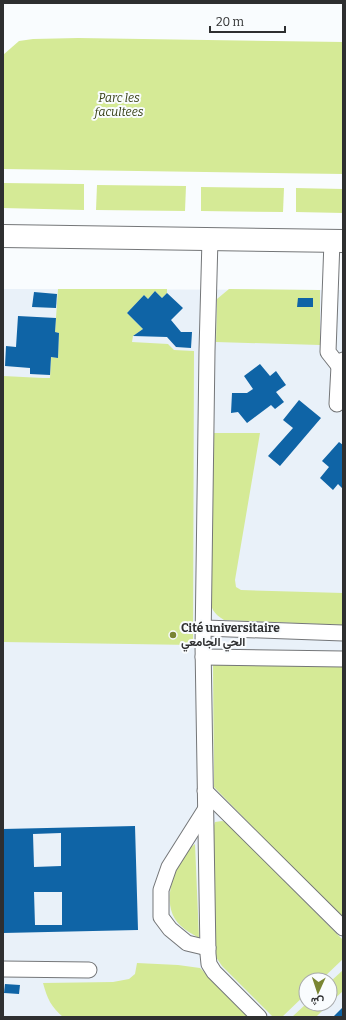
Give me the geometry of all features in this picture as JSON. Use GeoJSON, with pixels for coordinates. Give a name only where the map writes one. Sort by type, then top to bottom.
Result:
{"type":"FeatureCollection","features":[{"type":"Feature","properties":{"kind":"street"},"geometry":{"type":"LineString","coordinates":[[3,236],[338,241]]}},
{"type":"Feature","properties":{"kind":"lane"},"geometry":{"type":"LineString","coordinates":[[210,239],[203,657],[209,964],[214,972],[259,1017]]}},
{"type":"Feature","properties":{"kind":"lane"},"geometry":{"type":"LineString","coordinates":[[337,404],[341,363],[328,352],[338,241]]}},
{"type":"Feature","properties":{"kind":"lane"},"geometry":{"type":"LineString","coordinates":[[204,628],[343,633]]}},
{"type":"Feature","properties":{"kind":"lane"},"geometry":{"type":"LineString","coordinates":[[203,657],[343,659]]}},
{"type":"Feature","properties":{"kind":"lane"},"geometry":{"type":"LineString","coordinates":[[205,791],[343,928]]}},
{"type":"Feature","properties":{"kind":"lane"},"geometry":{"type":"LineString","coordinates":[[205,810],[169,867],[161,890],[161,917],[170,929],[187,943],[208,948]]}},
{"type":"Feature","properties":{"kind":"lane"},"geometry":{"type":"LineString","coordinates":[[3,969],[89,970]]}},
{"type":"Feature","properties":{"kind":"shaded area","name":"Cité universitaire الحي الجامعي"},"geometry":{"type":"Polygon","coordinates":[[[3,289],[343,290],[343,1017],[3,1017],[3,289]]]}},
{"type":"Feature","properties":{"kind":"green space","name":"Parc les facultees"},"geometry":{"type":"Polygon","coordinates":[[[78,38],[343,42],[343,174],[3,169],[3,55],[19,41],[33,39],[78,38]]]}},
{"type":"Feature","properties":{"kind":"green space"},"geometry":{"type":"Polygon","coordinates":[[[3,183],[84,184],[84,210],[3,208],[3,183]]]}},
{"type":"Feature","properties":{"kind":"green space"},"geometry":{"type":"Polygon","coordinates":[[[97,185],[186,186],[185,211],[96,210],[97,185]]]}},
{"type":"Feature","properties":{"kind":"green space"},"geometry":{"type":"Polygon","coordinates":[[[201,187],[284,188],[283,212],[201,211],[201,187]]]}},
{"type":"Feature","properties":{"kind":"green space"},"geometry":{"type":"Polygon","coordinates":[[[296,188],[343,189],[343,213],[296,212],[296,188]]]}},
{"type":"Feature","properties":{"kind":"green space"},"geometry":{"type":"Polygon","coordinates":[[[58,289],[167,289],[167,293],[162,298],[155,291],[148,299],[144,295],[127,313],[143,329],[133,336],[132,342],[168,344],[174,350],[194,351],[193,645],[3,642],[3,376],[50,378],[51,357],[58,358],[59,333],[55,332],[58,289]]]}},
{"type":"Feature","properties":{"kind":"green space"},"geometry":{"type":"Polygon","coordinates":[[[229,289],[320,290],[320,345],[216,342],[217,299],[229,289]]]}},
{"type":"Feature","properties":{"kind":"green space"},"geometry":{"type":"Polygon","coordinates":[[[213,433],[260,433],[235,580],[236,587],[241,590],[343,593],[343,625],[224,620],[213,610],[210,597],[213,433]]]}},
{"type":"Feature","properties":{"kind":"green space"},"geometry":{"type":"Polygon","coordinates":[[[213,664],[343,666],[343,920],[214,787],[213,664]]]}},
{"type":"Feature","properties":{"kind":"green space"},"geometry":{"type":"Polygon","coordinates":[[[215,822],[226,822],[343,940],[343,959],[329,972],[298,972],[298,1002],[282,1017],[273,1017],[222,966],[216,957],[213,829],[215,822]]]}},
{"type":"Feature","properties":{"kind":"green space"},"geometry":{"type":"Polygon","coordinates":[[[195,844],[199,938],[183,928],[175,919],[171,910],[170,901],[172,881],[180,863],[187,852],[195,844]]]}},
{"type":"Feature","properties":{"kind":"green space"},"geometry":{"type":"Polygon","coordinates":[[[137,963],[178,965],[200,968],[250,1017],[63,1017],[55,1010],[50,1002],[43,983],[113,982],[129,979],[135,974],[137,963]]]}},
{"type":"Feature","properties":{"kind":"green space"},"geometry":{"type":"Polygon","coordinates":[[[343,970],[343,991],[338,996],[338,975],[343,970]]]}},
{"type":"Feature","properties":{"kind":"green space"},"geometry":{"type":"Polygon","coordinates":[[[298,1011],[321,1012],[316,1017],[292,1017],[298,1011]]]}},
{"type":"Feature","properties":{"kind":"building"},"geometry":{"type":"Polygon","coordinates":[[[155,291],[162,298],[167,293],[183,308],[171,320],[181,332],[192,332],[191,348],[176,347],[167,337],[133,336],[143,329],[127,313],[144,295],[148,299],[155,291]]]}},
{"type":"Feature","properties":{"kind":"building"},"geometry":{"type":"Polygon","coordinates":[[[34,292],[57,294],[56,308],[32,307],[34,292]]]}},
{"type":"Feature","properties":{"kind":"building"},"geometry":{"type":"Polygon","coordinates":[[[298,298],[313,298],[313,307],[297,307],[298,298]]]}},
{"type":"Feature","properties":{"kind":"building"},"geometry":{"type":"Polygon","coordinates":[[[18,316],[56,318],[55,332],[59,333],[58,358],[51,357],[50,375],[30,374],[30,368],[5,366],[6,346],[16,347],[18,316]]]}},
{"type":"Feature","properties":{"kind":"building"},"geometry":{"type":"Polygon","coordinates":[[[260,364],[270,376],[276,371],[286,385],[276,392],[284,402],[275,409],[271,405],[247,423],[238,412],[231,413],[232,393],[247,393],[253,389],[244,376],[260,364]]]}},
{"type":"Feature","properties":{"kind":"building"},"geometry":{"type":"Polygon","coordinates":[[[299,400],[321,418],[280,466],[268,456],[293,428],[283,420],[299,400]]]}},
{"type":"Feature","properties":{"kind":"building"},"geometry":{"type":"Polygon","coordinates":[[[339,442],[343,445],[343,489],[338,484],[333,490],[320,478],[329,467],[322,461],[339,442]]]}},
{"type":"Feature","properties":{"kind":"building"},"geometry":{"type":"Polygon","coordinates":[[[135,826],[138,930],[3,933],[3,829],[135,826]],[[61,833],[33,834],[34,867],[61,866],[61,833]],[[34,892],[35,925],[62,925],[62,892],[34,892]]]}},
{"type":"Feature","properties":{"kind":"building"},"geometry":{"type":"Polygon","coordinates":[[[5,984],[20,985],[19,994],[4,993],[5,984]]]}},
{"type":"Feature","properties":{"kind":"building"},"geometry":{"type":"Polygon","coordinates":[[[343,1007],[343,1017],[333,1017],[343,1007]]]}},
{"type":"Feature","properties":{"kind":"place","name":"Cité universitaire الحي الجامعي"},"geometry":{"type":"Point","coordinates":[173,635]}}]}
